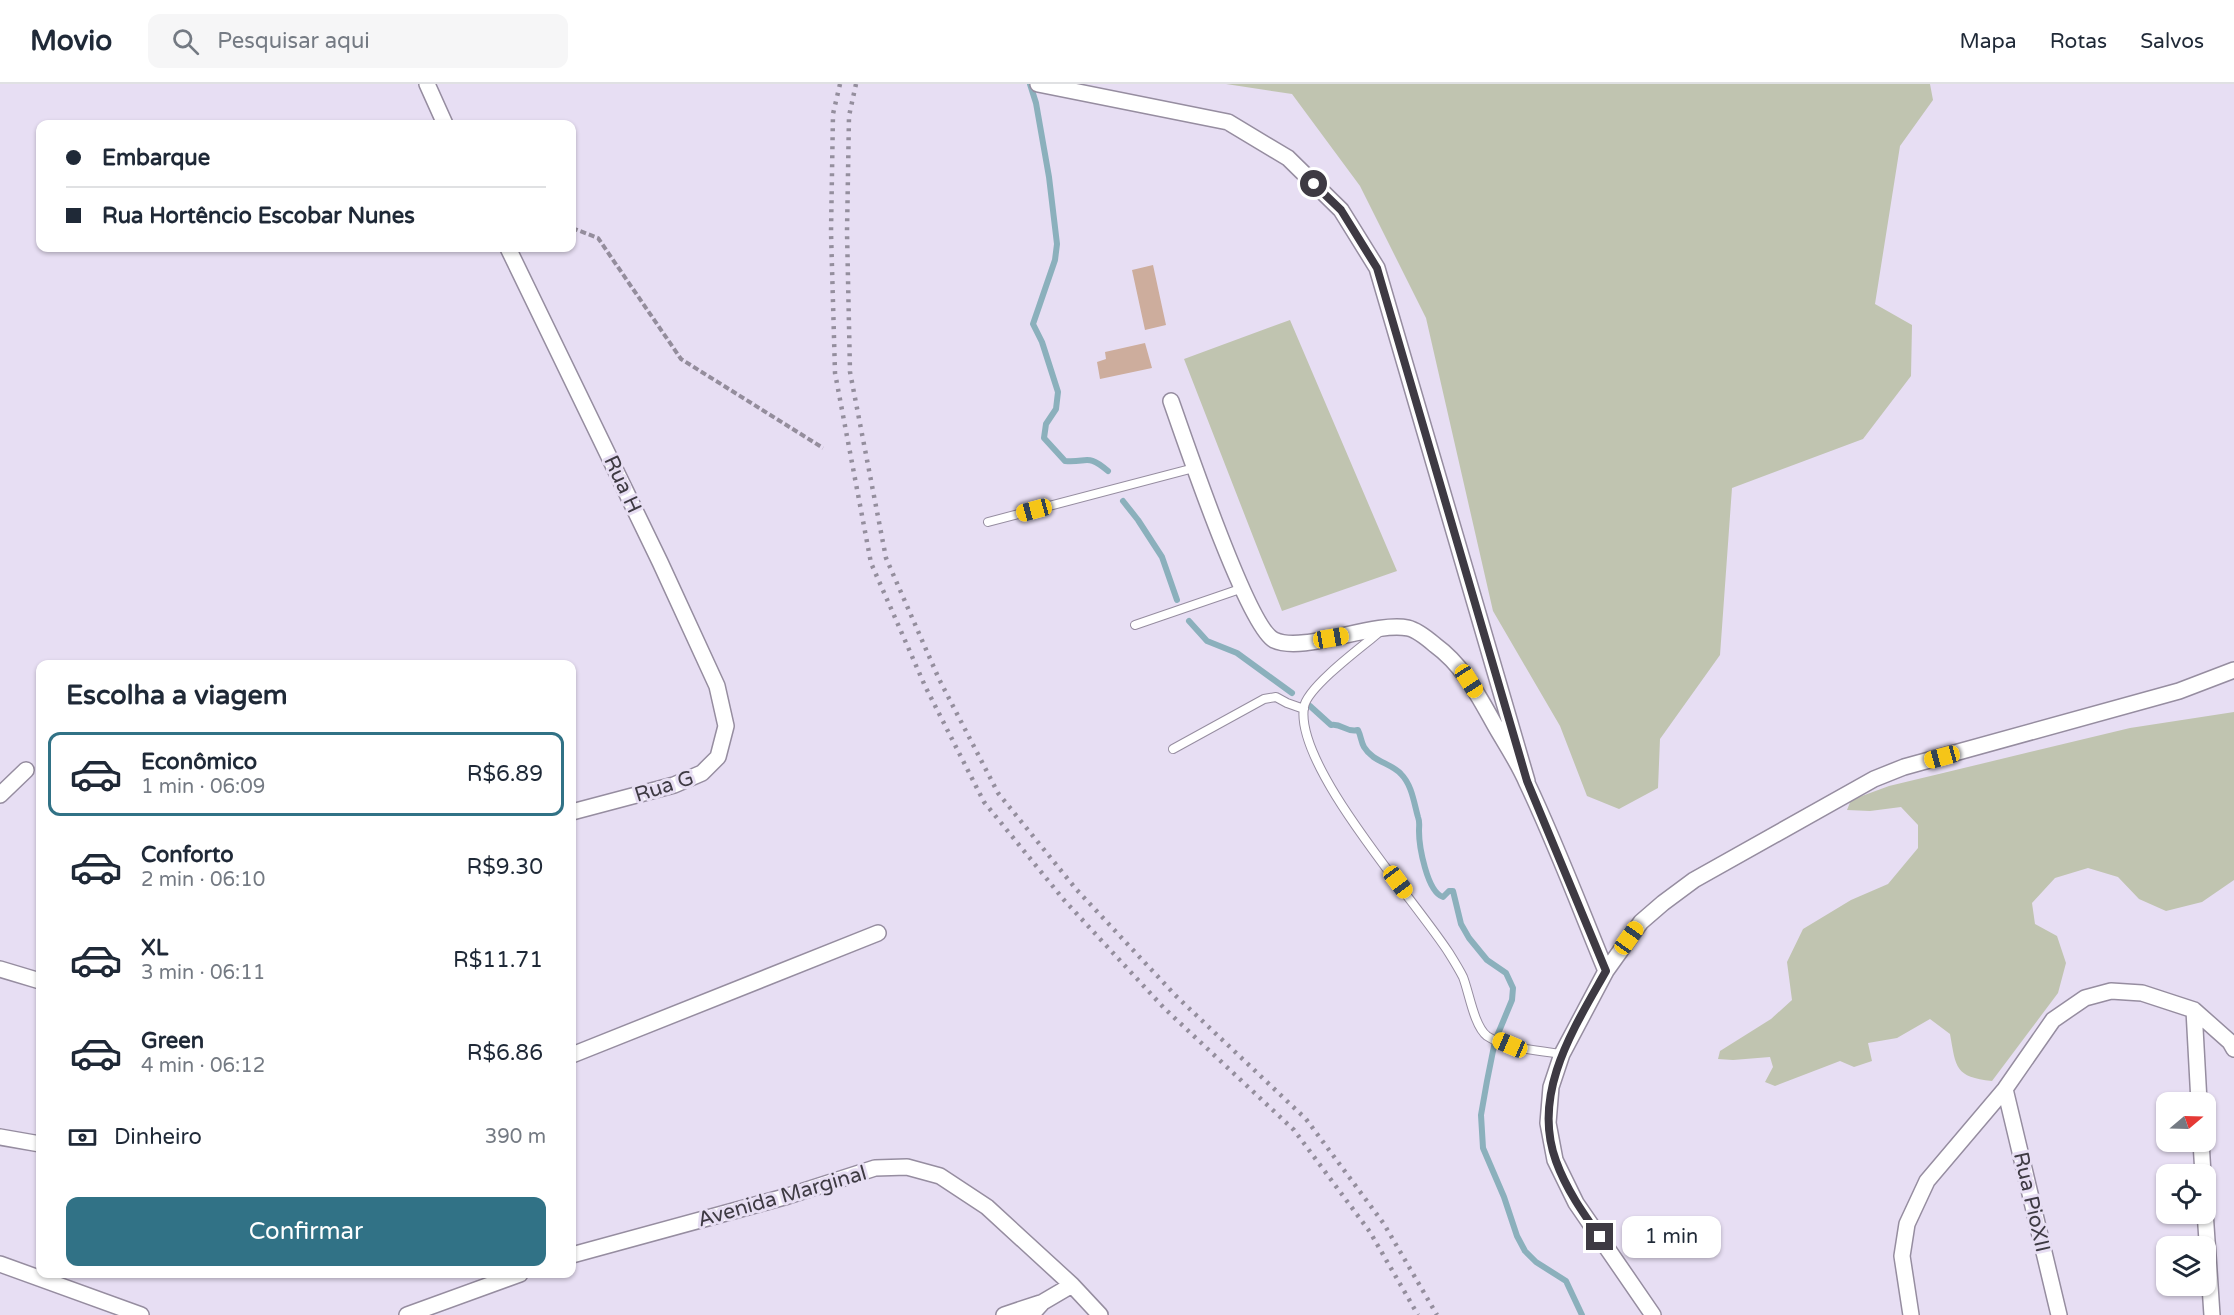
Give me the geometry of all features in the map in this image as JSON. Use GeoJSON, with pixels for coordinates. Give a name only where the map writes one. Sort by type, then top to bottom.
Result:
{"type":"FeatureCollection","features":[{"type":"Feature","properties":{"kind":"street"},"geometry":{"type":"LineString","coordinates":[[427,84],[443,120]]}},
{"type":"Feature","properties":{"kind":"street"},"geometry":{"type":"LineString","coordinates":[[1038,84],[1228,122],[1288,158],[1341,210],[1377,268],[1527,781],[1606,971]]}},
{"type":"Feature","properties":{"kind":"street","name":"Rua H"},"geometry":{"type":"LineString","coordinates":[[510,252],[660,562],[717,686],[726,726]]}},
{"type":"Feature","properties":{"kind":"street"},"geometry":{"type":"LineString","coordinates":[[1171,401],[1194,468],[1250,606],[1264,631],[1274,640],[1292,644],[1384,628],[1410,628],[1435,644],[1459,665],[1527,781]]}},
{"type":"Feature","properties":{"kind":"street"},"geometry":{"type":"LineString","coordinates":[[1653,1315],[1576,1203],[1555,1160],[1548,1122],[1551,1087],[1562,1054],[1606,971],[1641,922],[1694,880],[1874,778],[1904,767],[2180,691],[2234,670]]}},
{"type":"Feature","properties":{"kind":"street","name":"Rua G"},"geometry":{"type":"LineString","coordinates":[[576,811],[674,785],[702,773],[718,757],[726,726]]}},
{"type":"Feature","properties":{"kind":"street"},"geometry":{"type":"LineString","coordinates":[[0,795],[26,770]]}},
{"type":"Feature","properties":{"kind":"street"},"geometry":{"type":"LineString","coordinates":[[576,1052],[878,933]]}},
{"type":"Feature","properties":{"kind":"street"},"geometry":{"type":"LineString","coordinates":[[0,969],[36,980]]}},
{"type":"Feature","properties":{"kind":"street"},"geometry":{"type":"LineString","coordinates":[[1911,1315],[1902,1256],[1907,1224],[1927,1181],[2005,1089],[2053,1020],[2085,998],[2111,991],[2142,993],[2194,1010],[2230,1042],[2234,1049]]}},
{"type":"Feature","properties":{"kind":"street"},"geometry":{"type":"LineString","coordinates":[[2194,1010],[2198,1092]]}},
{"type":"Feature","properties":{"kind":"street","name":"Rua PioXII"},"geometry":{"type":"LineString","coordinates":[[2005,1089],[2059,1315]]}},
{"type":"Feature","properties":{"kind":"street"},"geometry":{"type":"LineString","coordinates":[[0,1137],[36,1143]]}},
{"type":"Feature","properties":{"kind":"street","name":"Avenida Marginal"},"geometry":{"type":"LineString","coordinates":[[576,1254],[788,1196],[875,1168],[906,1167],[940,1176],[987,1207],[1072,1285],[1100,1315]]}},
{"type":"Feature","properties":{"kind":"street"},"geometry":{"type":"LineString","coordinates":[[2206,1224],[2212,1315]]}},
{"type":"Feature","properties":{"kind":"street"},"geometry":{"type":"LineString","coordinates":[[0,1264],[36,1277]]}},
{"type":"Feature","properties":{"kind":"street"},"geometry":{"type":"LineString","coordinates":[[39,1278],[141,1315]]}},
{"type":"Feature","properties":{"kind":"street"},"geometry":{"type":"LineString","coordinates":[[407,1315],[509,1278]]}},
{"type":"Feature","properties":{"kind":"street"},"geometry":{"type":"LineString","coordinates":[[1004,1315],[1043,1302],[1072,1285]]}},
{"type":"Feature","properties":{"kind":"street"},"geometry":{"type":"LineString","coordinates":[[1031,1315],[1043,1302]]}},
{"type":"Feature","properties":{"kind":"lane"},"geometry":{"type":"LineString","coordinates":[[988,522],[1194,468]]}},
{"type":"Feature","properties":{"kind":"lane"},"geometry":{"type":"LineString","coordinates":[[1135,625],[1243,588]]}},
{"type":"Feature","properties":{"kind":"lane"},"geometry":{"type":"LineString","coordinates":[[1384,628],[1314,688],[1304,703],[1302,722],[1312,752],[1326,779],[1373,848],[1451,956],[1463,978],[1477,1018],[1487,1036],[1510,1045],[1562,1054]]}},
{"type":"Feature","properties":{"kind":"lane"},"geometry":{"type":"LineString","coordinates":[[1173,749],[1264,699],[1276,697],[1287,704],[1304,709]]}},
{"type":"Feature","properties":{"kind":"path"},"geometry":{"type":"LineString","coordinates":[[576,230],[598,238],[681,359],[823,448]]}},
{"type":"Feature","properties":{"kind":"green space"},"geometry":{"type":"Polygon","coordinates":[[[1226,84],[1930,84],[1933,100],[1900,146],[1875,304],[1912,325],[1911,376],[1863,439],[1732,488],[1720,655],[1660,739],[1658,788],[1619,809],[1587,796],[1560,726],[1493,611],[1426,318],[1360,186],[1292,94],[1226,84]]]}},
{"type":"Feature","properties":{"kind":"green space"},"geometry":{"type":"Polygon","coordinates":[[[1290,320],[1397,571],[1282,611],[1184,359],[1290,320]]]}},
{"type":"Feature","properties":{"kind":"green space"},"geometry":{"type":"Polygon","coordinates":[[[2234,712],[2234,880],[2202,902],[2166,911],[2139,899],[2118,877],[2088,868],[2055,878],[2032,903],[2035,924],[2057,936],[2066,963],[2058,993],[1992,1081],[1971,1077],[1959,1069],[1950,1034],[1930,1019],[1897,1038],[1868,1043],[1872,1061],[1854,1067],[1840,1061],[1775,1086],[1765,1082],[1773,1067],[1770,1057],[1718,1059],[1720,1051],[1771,1019],[1792,1000],[1787,962],[1803,929],[1851,900],[1888,884],[1918,848],[1918,825],[1901,807],[1870,811],[1847,810],[1851,800],[1889,786],[2130,728],[2234,712]]]}},
{"type":"Feature","properties":{"kind":"building"},"geometry":{"type":"Polygon","coordinates":[[[1153,265],[1166,325],[1145,330],[1132,270],[1153,265]]]}},
{"type":"Feature","properties":{"kind":"building"},"geometry":{"type":"Polygon","coordinates":[[[1145,343],[1152,368],[1100,379],[1097,362],[1106,359],[1105,352],[1145,343]]]}},
{"type":"Feature","properties":{"kind":"waterway"},"geometry":{"type":"LineString","coordinates":[[1030,84],[1036,103],[1049,177],[1057,244],[1055,260],[1033,324],[1042,342],[1058,392],[1056,409],[1046,424],[1044,438],[1065,461],[1091,460],[1108,471]]}},
{"type":"Feature","properties":{"kind":"waterway"},"geometry":{"type":"LineString","coordinates":[[1123,501],[1162,557],[1177,600]]}},
{"type":"Feature","properties":{"kind":"waterway"},"geometry":{"type":"LineString","coordinates":[[1189,621],[1207,641],[1237,653],[1292,693]]}},
{"type":"Feature","properties":{"kind":"waterway"},"geometry":{"type":"LineString","coordinates":[[1310,706],[1331,725],[1358,730],[1368,752],[1397,770],[1405,778],[1419,819],[1422,857],[1432,887],[1443,897],[1449,891],[1453,891],[1461,924],[1469,938],[1487,960],[1506,973],[1513,988],[1512,1000],[1495,1041],[1487,1081],[1481,1115],[1483,1148],[1525,1251],[1536,1262],[1566,1281],[1582,1315]]}},
{"type":"Feature","properties":{"kind":"railway"},"geometry":{"type":"LineString","coordinates":[[840,84],[833,114],[831,232],[835,373],[871,563],[925,686],[984,802],[1064,900],[1164,1008],[1294,1130],[1370,1232],[1418,1315]]}},
{"type":"Feature","properties":{"kind":"railway"},"geometry":{"type":"LineString","coordinates":[[856,84],[849,116],[847,232],[850,372],[886,558],[939,679],[998,793],[1076,889],[1176,996],[1306,1119],[1384,1224],[1437,1315]]}},
{"type":"Feature","properties":{"kind":"route"},"geometry":{"type":"LineString","coordinates":[[1314,184],[1341,210],[1377,268],[1527,781],[1606,971],[1562,1054],[1551,1087],[1548,1122],[1555,1160],[1576,1203],[1600,1237]]}}]}
